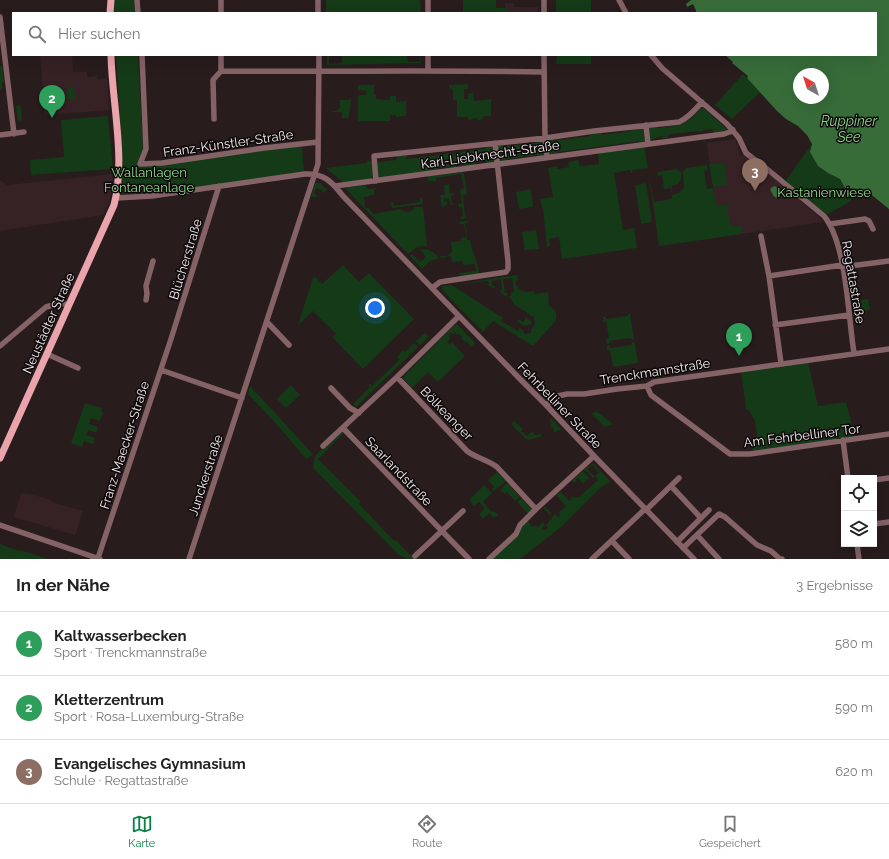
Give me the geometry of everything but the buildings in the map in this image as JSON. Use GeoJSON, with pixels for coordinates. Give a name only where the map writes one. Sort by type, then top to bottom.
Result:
{"type":"FeatureCollection","features":[{"type":"Feature","properties":{"kind":"main road"},"geometry":{"type":"LineString","coordinates":[[110,12],[111,0]]}},
{"type":"Feature","properties":{"kind":"main road","name":"Neustädter Straße"},"geometry":{"type":"LineString","coordinates":[[0,458],[107,223],[116,198],[119,171],[111,56]]}},
{"type":"Feature","properties":{"kind":"street"},"geometry":{"type":"LineString","coordinates":[[137,0],[138,12]]}},
{"type":"Feature","properties":{"kind":"street"},"geometry":{"type":"LineString","coordinates":[[221,0],[221,12]]}},
{"type":"Feature","properties":{"kind":"street"},"geometry":{"type":"LineString","coordinates":[[318,0],[318,12]]}},
{"type":"Feature","properties":{"kind":"street"},"geometry":{"type":"LineString","coordinates":[[428,0],[428,12]]}},
{"type":"Feature","properties":{"kind":"street"},"geometry":{"type":"LineString","coordinates":[[544,0],[544,12]]}},
{"type":"Feature","properties":{"kind":"street"},"geometry":{"type":"LineString","coordinates":[[619,0],[625,12]]}},
{"type":"Feature","properties":{"kind":"street"},"geometry":{"type":"LineString","coordinates":[[0,17],[14,134]]}},
{"type":"Feature","properties":{"kind":"street","name":"Franz-Künstler-Straße"},"geometry":{"type":"LineString","coordinates":[[142,56],[146,150],[140,164],[162,163],[264,148],[318,142]]}},
{"type":"Feature","properties":{"kind":"street"},"geometry":{"type":"LineString","coordinates":[[214,119],[213,80],[221,72],[221,56]]}},
{"type":"Feature","properties":{"kind":"street","name":"Junckerstraße"},"geometry":{"type":"LineString","coordinates":[[189,559],[318,164],[319,56]]}},
{"type":"Feature","properties":{"kind":"street"},"geometry":{"type":"LineString","coordinates":[[428,56],[428,70]]}},
{"type":"Feature","properties":{"kind":"street"},"geometry":{"type":"LineString","coordinates":[[544,56],[545,138],[547,158]]}},
{"type":"Feature","properties":{"kind":"street","name":"Regattastraße"},"geometry":{"type":"LineString","coordinates":[[652,56],[662,68],[733,130],[746,153],[824,216],[830,224],[834,232],[842,266],[854,353]]}},
{"type":"Feature","properties":{"kind":"street"},"geometry":{"type":"LineString","coordinates":[[221,72],[428,70],[544,72]]}},
{"type":"Feature","properties":{"kind":"street","name":"Karl-Liebknecht-Straße"},"geometry":{"type":"LineString","coordinates":[[376,181],[374,156],[679,122],[702,102]]}},
{"type":"Feature","properties":{"kind":"street"},"geometry":{"type":"LineString","coordinates":[[0,136],[24,132],[13,123]]}},
{"type":"Feature","properties":{"kind":"street"},"geometry":{"type":"LineString","coordinates":[[646,125],[648,144]]}},
{"type":"Feature","properties":{"kind":"street","name":"Karl-Liebknecht-Straße"},"geometry":{"type":"LineString","coordinates":[[336,186],[724,134],[733,130]]}},
{"type":"Feature","properties":{"kind":"street"},"geometry":{"type":"LineString","coordinates":[[432,288],[440,282],[506,272],[508,269],[495,143]]}},
{"type":"Feature","properties":{"kind":"street"},"geometry":{"type":"LineString","coordinates":[[116,198],[152,196],[305,174],[315,174]]}},
{"type":"Feature","properties":{"kind":"street","name":"Fehrbelliner Straße"},"geometry":{"type":"LineString","coordinates":[[315,174],[324,177],[336,186],[343,196],[694,559]]}},
{"type":"Feature","properties":{"kind":"street","name":"Blücherstraße"},"geometry":{"type":"LineString","coordinates":[[172,339],[219,186]]}},
{"type":"Feature","properties":{"kind":"street"},"geometry":{"type":"LineString","coordinates":[[830,224],[865,219],[869,221],[873,229]]}},
{"type":"Feature","properties":{"kind":"street"},"geometry":{"type":"LineString","coordinates":[[761,236],[769,276],[781,363]]}},
{"type":"Feature","properties":{"kind":"street"},"geometry":{"type":"LineString","coordinates":[[146,300],[146,286],[153,261]]}},
{"type":"Feature","properties":{"kind":"street"},"geometry":{"type":"LineString","coordinates":[[769,276],[889,261]]}},
{"type":"Feature","properties":{"kind":"street"},"geometry":{"type":"LineString","coordinates":[[0,346],[46,307],[60,303],[69,305]]}},
{"type":"Feature","properties":{"kind":"street"},"geometry":{"type":"LineString","coordinates":[[775,325],[849,315]]}},
{"type":"Feature","properties":{"kind":"street"},"geometry":{"type":"LineString","coordinates":[[323,446],[397,377],[459,316]]}},
{"type":"Feature","properties":{"kind":"street"},"geometry":{"type":"LineString","coordinates":[[267,322],[288,345]]}},
{"type":"Feature","properties":{"kind":"street","name":"Franz-Maecker-Straße"},"geometry":{"type":"LineString","coordinates":[[99,559],[172,339]]}},
{"type":"Feature","properties":{"kind":"street","name":"Trenckmannstraße"},"geometry":{"type":"LineString","coordinates":[[546,405],[558,396],[567,394],[584,394],[647,386],[654,382],[889,349]]}},
{"type":"Feature","properties":{"kind":"street"},"geometry":{"type":"LineString","coordinates":[[47,354],[78,368]]}},
{"type":"Feature","properties":{"kind":"street"},"geometry":{"type":"LineString","coordinates":[[161,370],[242,398]]}},
{"type":"Feature","properties":{"kind":"street","name":"Bölkeanger"},"geometry":{"type":"LineString","coordinates":[[397,377],[467,451],[497,467],[536,509]]}},
{"type":"Feature","properties":{"kind":"street","name":"Am Fehrbelliner Tor"},"geometry":{"type":"LineString","coordinates":[[647,386],[650,395],[730,454],[750,454],[889,434]]}},
{"type":"Feature","properties":{"kind":"street"},"geometry":{"type":"LineString","coordinates":[[330,388],[350,408],[359,413]]}},
{"type":"Feature","properties":{"kind":"street","name":"Saarlandstraße"},"geometry":{"type":"LineString","coordinates":[[343,428],[469,559]]}},
{"type":"Feature","properties":{"kind":"street"},"geometry":{"type":"LineString","coordinates":[[843,440],[848,475]]}},
{"type":"Feature","properties":{"kind":"street"},"geometry":{"type":"LineString","coordinates":[[489,559],[516,534],[520,525],[536,509],[594,456]]}},
{"type":"Feature","properties":{"kind":"street"},"geometry":{"type":"LineString","coordinates":[[592,559],[679,478]]}},
{"type":"Feature","properties":{"kind":"street"},"geometry":{"type":"LineString","coordinates":[[877,480],[889,478]]}},
{"type":"Feature","properties":{"kind":"street"},"geometry":{"type":"LineString","coordinates":[[671,486],[701,518]]}},
{"type":"Feature","properties":{"kind":"street"},"geometry":{"type":"LineString","coordinates":[[677,542],[709,510]]}},
{"type":"Feature","properties":{"kind":"street"},"geometry":{"type":"LineString","coordinates":[[415,556],[463,511]]}},
{"type":"Feature","properties":{"kind":"street"},"geometry":{"type":"LineString","coordinates":[[683,548],[719,514],[725,517],[757,545],[771,551],[781,559]]}},
{"type":"Feature","properties":{"kind":"street"},"geometry":{"type":"LineString","coordinates":[[877,524],[889,522]]}},
{"type":"Feature","properties":{"kind":"street"},"geometry":{"type":"LineString","coordinates":[[0,525],[99,559]]}},
{"type":"Feature","properties":{"kind":"street"},"geometry":{"type":"LineString","coordinates":[[697,535],[719,559]]}},
{"type":"Feature","properties":{"kind":"street"},"geometry":{"type":"LineString","coordinates":[[612,541],[629,559]]}},
{"type":"Feature","properties":{"kind":"street"},"geometry":{"type":"LineString","coordinates":[[857,547],[858,559]]}},
{"type":"Feature","properties":{"kind":"shaded area"},"geometry":{"type":"Polygon","coordinates":[[[505,3],[514,3],[514,7],[538,7],[538,12],[505,12],[505,3]]]}},
{"type":"Feature","properties":{"kind":"shaded area"},"geometry":{"type":"Polygon","coordinates":[[[40,56],[72,56],[73,72],[87,72],[87,77],[97,76],[97,79],[107,78],[109,110],[45,115],[40,56]]]}},
{"type":"Feature","properties":{"kind":"shaded area"},"geometry":{"type":"Polygon","coordinates":[[[735,139],[740,156],[745,155],[759,166],[817,215],[823,222],[659,246],[653,203],[714,194],[707,143],[735,139]]]}},
{"type":"Feature","properties":{"kind":"shaded area"},"geometry":{"type":"Polygon","coordinates":[[[113,174],[110,199],[103,215],[0,231],[0,180],[7,185],[113,174]]]}},
{"type":"Feature","properties":{"kind":"shaded area"},"geometry":{"type":"Polygon","coordinates":[[[21,493],[31,494],[83,511],[75,535],[14,517],[21,493]]]}},
{"type":"Feature","properties":{"kind":"green space"},"geometry":{"type":"Polygon","coordinates":[[[114,0],[134,0],[135,12],[113,12],[114,0]]]}},
{"type":"Feature","properties":{"kind":"green space"},"geometry":{"type":"Polygon","coordinates":[[[326,0],[420,0],[421,12],[326,12],[326,0]]]}},
{"type":"Feature","properties":{"kind":"green space"},"geometry":{"type":"Polygon","coordinates":[[[463,0],[496,0],[496,8],[508,8],[508,11],[506,12],[463,12],[463,0]]]}},
{"type":"Feature","properties":{"kind":"green space"},"geometry":{"type":"Polygon","coordinates":[[[556,0],[591,0],[591,12],[556,12],[556,0]]]}},
{"type":"Feature","properties":{"kind":"green space","name":"Wallanlagen Fontaneanlage"},"geometry":{"type":"Polygon","coordinates":[[[116,56],[138,56],[143,150],[137,166],[302,146],[304,172],[148,195],[121,194],[122,150],[116,56]]]}},
{"type":"Feature","properties":{"kind":"green space"},"geometry":{"type":"Polygon","coordinates":[[[327,56],[329,56],[329,64],[342,63],[342,56],[407,56],[408,62],[420,62],[421,56],[421,63],[327,65],[327,56]]]}},
{"type":"Feature","properties":{"kind":"green space"},"geometry":{"type":"Polygon","coordinates":[[[557,56],[591,56],[591,64],[556,64],[557,56]]]}},
{"type":"Feature","properties":{"kind":"green space"},"geometry":{"type":"Polygon","coordinates":[[[0,66],[2,66],[4,83],[2,83],[2,88],[0,91],[0,66]]]}},
{"type":"Feature","properties":{"kind":"green space"},"geometry":{"type":"Polygon","coordinates":[[[743,74],[760,92],[732,119],[715,105],[743,74]]]}},
{"type":"Feature","properties":{"kind":"green space"},"geometry":{"type":"Polygon","coordinates":[[[468,84],[468,89],[464,89],[464,99],[468,99],[468,94],[473,92],[474,101],[491,99],[491,116],[484,116],[483,119],[478,120],[478,118],[468,120],[468,117],[457,117],[457,100],[453,100],[453,89],[449,88],[449,85],[468,84]]]}},
{"type":"Feature","properties":{"kind":"green space"},"geometry":{"type":"Polygon","coordinates":[[[358,85],[376,85],[374,86],[374,95],[376,95],[376,99],[390,100],[390,96],[396,96],[396,102],[406,101],[406,116],[396,117],[396,115],[390,115],[390,121],[358,121],[358,95],[366,95],[367,91],[358,90],[358,85]]]}},
{"type":"Feature","properties":{"kind":"green space"},"geometry":{"type":"Polygon","coordinates":[[[67,88],[74,88],[75,99],[68,99],[67,88]]]}},
{"type":"Feature","properties":{"kind":"green space"},"geometry":{"type":"Polygon","coordinates":[[[350,99],[349,118],[342,118],[342,112],[332,111],[337,111],[340,108],[340,100],[350,99]]]}},
{"type":"Feature","properties":{"kind":"green space"},"geometry":{"type":"Polygon","coordinates":[[[21,105],[22,120],[18,121],[16,106],[21,105]]]}},
{"type":"Feature","properties":{"kind":"green space"},"geometry":{"type":"Polygon","coordinates":[[[702,107],[727,129],[723,132],[714,132],[712,129],[701,132],[670,134],[667,138],[661,138],[664,136],[662,136],[650,140],[648,129],[657,125],[657,128],[682,124],[692,118],[702,107]]]}},
{"type":"Feature","properties":{"kind":"green space"},"geometry":{"type":"Polygon","coordinates":[[[108,116],[113,169],[31,175],[30,160],[64,157],[61,120],[108,116]]]}},
{"type":"Feature","properties":{"kind":"green space"},"geometry":{"type":"Polygon","coordinates":[[[633,128],[644,128],[645,141],[643,143],[639,143],[640,141],[558,152],[556,155],[549,155],[547,140],[554,138],[553,141],[590,136],[592,133],[602,132],[602,135],[630,131],[633,128]]]}},
{"type":"Feature","properties":{"kind":"green space"},"geometry":{"type":"Polygon","coordinates":[[[539,140],[542,141],[543,157],[537,158],[538,155],[508,159],[505,162],[501,162],[499,160],[497,145],[503,144],[502,146],[538,143],[539,140]]]}},
{"type":"Feature","properties":{"kind":"green space","name":"Kastanienwiese"},"geometry":{"type":"Polygon","coordinates":[[[812,144],[810,152],[818,165],[828,173],[840,179],[845,188],[849,189],[851,201],[824,216],[784,183],[812,144]]]}},
{"type":"Feature","properties":{"kind":"green space"},"geometry":{"type":"Polygon","coordinates":[[[492,145],[494,163],[485,164],[487,161],[475,163],[474,166],[463,167],[462,165],[456,166],[456,168],[452,169],[452,167],[438,168],[436,172],[381,178],[378,175],[377,162],[396,160],[398,156],[407,156],[406,159],[485,149],[487,146],[492,145]]]}},
{"type":"Feature","properties":{"kind":"green space"},"geometry":{"type":"Polygon","coordinates":[[[644,146],[648,168],[632,170],[632,173],[630,170],[614,173],[623,230],[634,228],[637,248],[562,259],[559,237],[549,239],[550,246],[547,247],[543,208],[540,199],[553,197],[548,168],[557,166],[558,169],[569,167],[568,162],[578,160],[580,166],[599,164],[598,153],[644,146]]]}},
{"type":"Feature","properties":{"kind":"green space"},"geometry":{"type":"Polygon","coordinates":[[[368,160],[372,162],[374,176],[371,179],[344,183],[326,168],[366,163],[368,160]]]}},
{"type":"Feature","properties":{"kind":"green space"},"geometry":{"type":"Polygon","coordinates":[[[709,164],[725,164],[727,185],[713,187],[709,164]]]}},
{"type":"Feature","properties":{"kind":"green space"},"geometry":{"type":"Polygon","coordinates":[[[707,165],[708,170],[704,171],[707,189],[713,188],[717,206],[727,204],[730,225],[743,227],[742,234],[659,246],[648,170],[654,202],[672,199],[672,195],[683,189],[683,172],[686,168],[707,165]]]}},
{"type":"Feature","properties":{"kind":"green space"},"geometry":{"type":"Polygon","coordinates":[[[677,169],[681,172],[681,179],[678,184],[672,185],[672,194],[671,188],[664,189],[662,175],[658,176],[657,172],[677,169]]]}},
{"type":"Feature","properties":{"kind":"green space"},"geometry":{"type":"Polygon","coordinates":[[[462,172],[464,174],[467,194],[463,195],[465,217],[468,217],[461,219],[460,217],[463,216],[462,207],[459,207],[458,204],[462,204],[460,190],[464,188],[461,174],[436,178],[436,181],[428,181],[428,175],[433,176],[462,172]]]}},
{"type":"Feature","properties":{"kind":"green space"},"geometry":{"type":"Polygon","coordinates":[[[315,183],[320,183],[327,190],[321,195],[323,193],[322,190],[317,188],[314,192],[317,197],[311,197],[315,183]]]}},
{"type":"Feature","properties":{"kind":"green space"},"geometry":{"type":"Polygon","coordinates":[[[646,183],[652,222],[641,224],[635,185],[646,183]]]}},
{"type":"Feature","properties":{"kind":"green space"},"geometry":{"type":"Polygon","coordinates":[[[449,184],[450,194],[454,193],[454,195],[451,196],[452,203],[455,204],[451,205],[449,198],[444,199],[443,201],[447,202],[447,205],[442,207],[440,195],[445,195],[444,185],[449,184]]]}},
{"type":"Feature","properties":{"kind":"green space"},"geometry":{"type":"Polygon","coordinates":[[[365,185],[368,189],[377,188],[374,190],[374,195],[364,197],[365,208],[369,208],[373,214],[401,209],[409,212],[414,207],[423,207],[427,246],[417,247],[408,254],[346,189],[348,187],[365,185]]]}},
{"type":"Feature","properties":{"kind":"green space"},"geometry":{"type":"Polygon","coordinates":[[[531,189],[533,207],[519,209],[516,192],[531,189]]]}},
{"type":"Feature","properties":{"kind":"green space"},"geometry":{"type":"Polygon","coordinates":[[[422,197],[423,204],[392,208],[391,202],[393,202],[394,206],[420,202],[422,197]]]}},
{"type":"Feature","properties":{"kind":"green space"},"geometry":{"type":"Polygon","coordinates":[[[467,221],[469,223],[465,223],[467,240],[470,240],[479,273],[460,277],[459,273],[476,271],[475,264],[463,265],[462,261],[452,262],[451,256],[441,258],[440,256],[447,256],[452,252],[451,242],[461,241],[461,238],[466,237],[464,224],[460,224],[460,222],[467,221]]]}},
{"type":"Feature","properties":{"kind":"green space"},"geometry":{"type":"Polygon","coordinates":[[[536,230],[539,249],[526,250],[525,252],[522,232],[536,230]]]}},
{"type":"Feature","properties":{"kind":"green space"},"geometry":{"type":"Polygon","coordinates":[[[423,249],[434,253],[438,259],[430,261],[422,269],[410,256],[412,254],[420,262],[426,257],[420,250],[423,249]]]}},
{"type":"Feature","properties":{"kind":"green space"},"geometry":{"type":"Polygon","coordinates":[[[343,265],[359,282],[369,273],[414,319],[363,369],[332,337],[336,334],[313,311],[298,325],[313,278],[316,277],[322,284],[343,265]]]}},
{"type":"Feature","properties":{"kind":"green space"},"geometry":{"type":"Polygon","coordinates":[[[517,275],[518,280],[515,281],[517,287],[521,291],[534,291],[534,294],[548,292],[549,306],[554,309],[556,313],[554,323],[533,346],[493,321],[483,332],[442,290],[442,286],[452,285],[503,318],[501,321],[518,331],[520,328],[523,330],[524,334],[531,333],[531,330],[535,324],[534,317],[515,305],[509,297],[511,292],[514,292],[512,278],[503,279],[505,293],[507,293],[507,296],[499,291],[502,290],[501,279],[492,281],[492,286],[495,286],[495,289],[486,284],[489,284],[488,281],[454,285],[517,275]]]}},
{"type":"Feature","properties":{"kind":"green space"},"geometry":{"type":"Polygon","coordinates":[[[868,299],[870,310],[859,312],[851,309],[850,302],[868,299]]]}},
{"type":"Feature","properties":{"kind":"green space"},"geometry":{"type":"Polygon","coordinates":[[[630,313],[634,340],[631,338],[609,341],[610,343],[607,344],[606,339],[609,338],[606,321],[603,322],[603,317],[606,317],[606,319],[628,316],[630,313]]]}},
{"type":"Feature","properties":{"kind":"green space"},"geometry":{"type":"Polygon","coordinates":[[[526,317],[531,321],[531,324],[527,326],[517,321],[518,319],[523,322],[526,317]]]}},
{"type":"Feature","properties":{"kind":"green space"},"geometry":{"type":"Polygon","coordinates":[[[455,325],[458,325],[475,343],[471,347],[466,341],[461,339],[462,337],[459,333],[457,335],[455,332],[453,334],[451,332],[449,335],[450,339],[447,342],[450,345],[452,342],[465,356],[438,382],[428,372],[412,388],[404,379],[404,376],[455,325]]]}},
{"type":"Feature","properties":{"kind":"green space"},"geometry":{"type":"Polygon","coordinates":[[[425,333],[429,336],[420,345],[416,341],[425,333]]]}},
{"type":"Feature","properties":{"kind":"green space"},"geometry":{"type":"Polygon","coordinates":[[[632,342],[635,344],[638,363],[613,367],[610,350],[607,350],[607,346],[610,345],[610,348],[632,345],[632,342]]]}},
{"type":"Feature","properties":{"kind":"green space"},"geometry":{"type":"Polygon","coordinates":[[[414,343],[418,347],[356,407],[353,404],[370,387],[369,385],[370,384],[372,386],[399,360],[397,357],[403,350],[405,352],[414,343]]]}},
{"type":"Feature","properties":{"kind":"green space"},"geometry":{"type":"Polygon","coordinates":[[[808,361],[818,406],[846,402],[855,436],[753,451],[751,438],[757,437],[755,421],[748,409],[746,409],[741,371],[808,361]]]}},
{"type":"Feature","properties":{"kind":"green space"},"geometry":{"type":"Polygon","coordinates":[[[291,385],[300,395],[286,408],[277,399],[291,385]]]}},
{"type":"Feature","properties":{"kind":"green space"},"geometry":{"type":"Polygon","coordinates":[[[250,386],[313,455],[306,459],[281,429],[248,394],[250,386]]]}},
{"type":"Feature","properties":{"kind":"green space"},"geometry":{"type":"Polygon","coordinates":[[[85,403],[102,408],[101,411],[103,412],[100,421],[91,418],[89,424],[98,427],[96,433],[88,430],[86,435],[95,438],[93,444],[84,441],[82,447],[71,443],[85,403]]]}},
{"type":"Feature","properties":{"kind":"green space"},"geometry":{"type":"Polygon","coordinates":[[[596,411],[613,424],[604,427],[592,414],[596,411]]]}},
{"type":"Feature","properties":{"kind":"green space"},"geometry":{"type":"Polygon","coordinates":[[[551,418],[561,429],[554,433],[553,428],[550,426],[552,424],[549,420],[551,418]]]}},
{"type":"Feature","properties":{"kind":"green space"},"geometry":{"type":"Polygon","coordinates":[[[514,421],[523,429],[521,431],[527,436],[533,431],[534,435],[541,434],[541,437],[527,440],[511,424],[514,421]]]}},
{"type":"Feature","properties":{"kind":"green space"},"geometry":{"type":"Polygon","coordinates":[[[342,432],[344,433],[318,459],[361,502],[359,504],[394,541],[396,540],[409,554],[419,559],[407,559],[398,554],[313,468],[315,456],[342,432]]]}},
{"type":"Feature","properties":{"kind":"green space"},"geometry":{"type":"Polygon","coordinates":[[[593,463],[611,482],[601,487],[561,527],[523,557],[519,559],[490,559],[527,520],[533,527],[536,525],[538,527],[543,522],[545,525],[542,528],[545,530],[548,528],[546,525],[552,518],[543,508],[545,506],[551,513],[550,515],[552,517],[555,514],[558,517],[560,516],[559,512],[566,506],[556,495],[561,492],[569,501],[572,496],[578,498],[598,480],[595,476],[599,472],[592,465],[587,469],[595,477],[593,478],[584,469],[593,463]]]}},
{"type":"Feature","properties":{"kind":"green space"},"geometry":{"type":"Polygon","coordinates":[[[583,471],[589,478],[583,484],[578,478],[576,480],[577,481],[573,483],[572,481],[583,471]]]}},
{"type":"Feature","properties":{"kind":"green space"},"geometry":{"type":"Polygon","coordinates":[[[497,472],[506,481],[494,491],[492,489],[494,487],[488,480],[497,472]]]}},
{"type":"Feature","properties":{"kind":"green space"},"geometry":{"type":"Polygon","coordinates":[[[507,483],[520,497],[515,501],[507,492],[505,494],[500,490],[507,483]]]}},
{"type":"Feature","properties":{"kind":"green space"},"geometry":{"type":"Polygon","coordinates":[[[484,485],[492,493],[483,502],[492,512],[494,511],[498,515],[494,518],[489,513],[483,519],[479,514],[485,508],[479,502],[474,506],[469,500],[484,485]]]}},
{"type":"Feature","properties":{"kind":"green space"},"geometry":{"type":"Polygon","coordinates":[[[521,498],[534,511],[529,515],[517,502],[521,498]]]}},
{"type":"Feature","properties":{"kind":"green space"},"geometry":{"type":"Polygon","coordinates":[[[0,544],[19,551],[20,550],[48,559],[0,559],[0,544]]]}},
{"type":"Feature","properties":{"kind":"water","name":"Ruppiner See"},"geometry":{"type":"Polygon","coordinates":[[[691,0],[889,0],[889,209],[868,192],[858,189],[845,188],[840,179],[818,166],[810,152],[812,144],[807,135],[798,126],[786,119],[777,111],[747,78],[748,76],[732,63],[733,62],[726,56],[877,56],[877,12],[697,12],[693,4],[687,7],[686,4],[691,0]]]}},
{"type":"Feature","properties":{"kind":"water"},"geometry":{"type":"Polygon","coordinates":[[[774,186],[777,187],[778,197],[776,198],[770,189],[774,186]]]}},
{"type":"Feature","properties":{"kind":"place","name":"Kletterzentrum"},"geometry":{"type":"Point","coordinates":[52,118]}},
{"type":"Feature","properties":{"kind":"place","name":"Evangelisches Gymnasium"},"geometry":{"type":"Point","coordinates":[755,191]}},
{"type":"Feature","properties":{"kind":"place","name":"Kaltwasserbecken"},"geometry":{"type":"Point","coordinates":[739,356]}}]}
